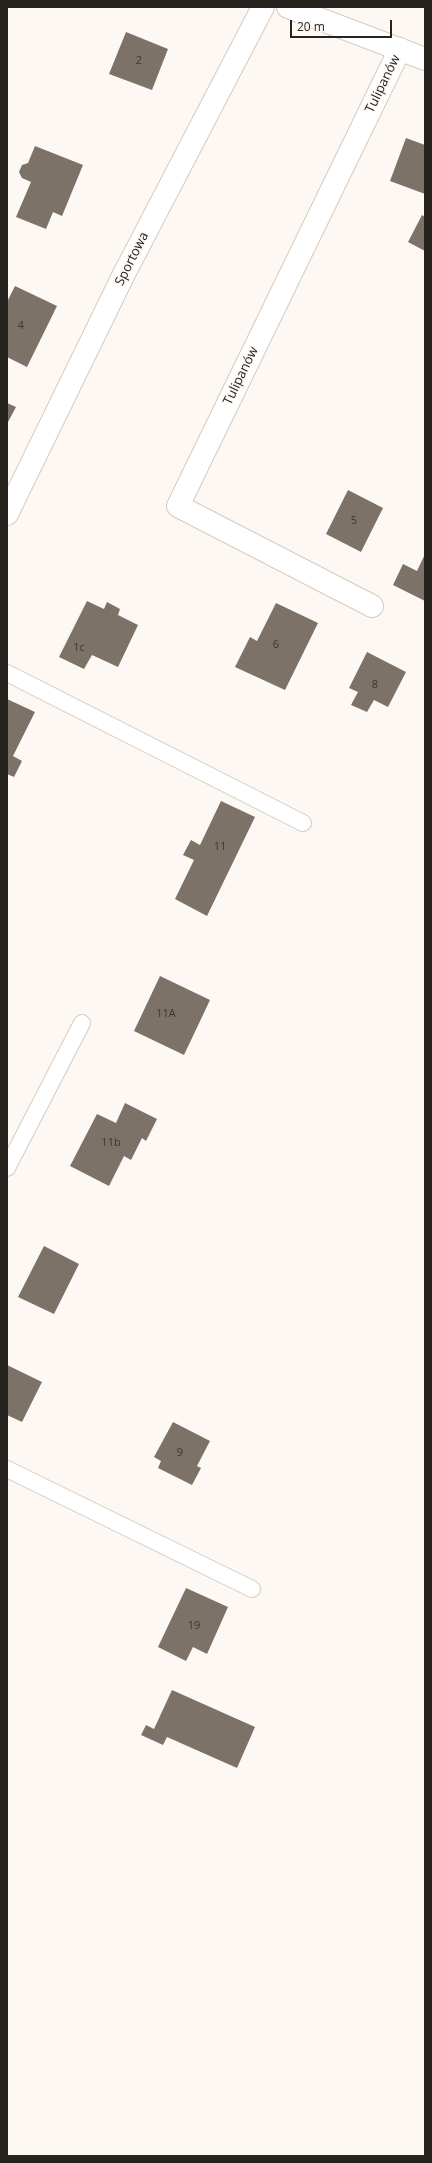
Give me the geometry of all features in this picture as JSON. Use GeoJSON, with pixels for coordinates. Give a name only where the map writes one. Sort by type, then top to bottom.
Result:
{"type":"FeatureCollection","features":[{"type":"Feature","properties":{"kind":"street","name":"Sportowa"},"geometry":{"type":"LineString","coordinates":[[7,514],[123,276],[263,7]]}},
{"type":"Feature","properties":{"kind":"street"},"geometry":{"type":"LineString","coordinates":[[288,7],[425,59]]}},
{"type":"Feature","properties":{"kind":"street","name":"Tulipanów"},"geometry":{"type":"LineString","coordinates":[[372,606],[178,506],[400,49]]}},
{"type":"Feature","properties":{"kind":"lane"},"geometry":{"type":"LineString","coordinates":[[7,673],[303,823]]}},
{"type":"Feature","properties":{"kind":"lane"},"geometry":{"type":"LineString","coordinates":[[7,1168],[82,1023]]}},
{"type":"Feature","properties":{"kind":"lane"},"geometry":{"type":"LineString","coordinates":[[7,1469],[252,1589]]}},
{"type":"Feature","properties":{"kind":"building"},"geometry":{"type":"Polygon","coordinates":[[[126,32],[168,49],[152,90],[109,74],[126,32]]]}},
{"type":"Feature","properties":{"kind":"building"},"geometry":{"type":"Polygon","coordinates":[[[406,138],[425,145],[425,194],[390,181],[406,138]]]}},
{"type":"Feature","properties":{"kind":"building"},"geometry":{"type":"Polygon","coordinates":[[[35,146],[83,165],[62,216],[53,212],[46,229],[16,217],[31,182],[22,178],[19,172],[22,165],[28,163],[35,146]]]}},
{"type":"Feature","properties":{"kind":"building"},"geometry":{"type":"Polygon","coordinates":[[[422,215],[425,217],[425,251],[408,242],[422,215]]]}},
{"type":"Feature","properties":{"kind":"building"},"geometry":{"type":"Polygon","coordinates":[[[15,286],[57,306],[27,367],[7,357],[7,302],[15,286]]]}},
{"type":"Feature","properties":{"kind":"building"},"geometry":{"type":"Polygon","coordinates":[[[7,403],[16,407],[7,424],[7,403]]]}},
{"type":"Feature","properties":{"kind":"building"},"geometry":{"type":"Polygon","coordinates":[[[348,490],[383,508],[361,552],[326,534],[348,490]]]}},
{"type":"Feature","properties":{"kind":"building"},"geometry":{"type":"Polygon","coordinates":[[[425,554],[425,601],[393,585],[403,564],[417,571],[425,554]]]}},
{"type":"Feature","properties":{"kind":"building"},"geometry":{"type":"Polygon","coordinates":[[[87,601],[104,609],[107,602],[120,609],[118,615],[138,625],[118,667],[92,655],[84,669],[59,657],[87,601]]]}},
{"type":"Feature","properties":{"kind":"building"},"geometry":{"type":"Polygon","coordinates":[[[276,603],[318,623],[285,690],[235,667],[250,637],[257,641],[276,603]]]}},
{"type":"Feature","properties":{"kind":"building"},"geometry":{"type":"Polygon","coordinates":[[[367,652],[406,672],[388,707],[374,700],[367,712],[351,705],[358,692],[349,688],[367,652]]]}},
{"type":"Feature","properties":{"kind":"building"},"geometry":{"type":"Polygon","coordinates":[[[7,699],[35,712],[13,756],[22,761],[14,777],[7,774],[7,699]]]}},
{"type":"Feature","properties":{"kind":"building"},"geometry":{"type":"Polygon","coordinates":[[[221,801],[255,817],[207,916],[175,899],[194,860],[183,855],[191,840],[200,845],[221,801]]]}},
{"type":"Feature","properties":{"kind":"building"},"geometry":{"type":"Polygon","coordinates":[[[160,976],[210,1000],[184,1055],[134,1031],[160,976]]]}},
{"type":"Feature","properties":{"kind":"building"},"geometry":{"type":"Polygon","coordinates":[[[125,1103],[157,1119],[146,1141],[142,1138],[131,1160],[124,1156],[109,1186],[70,1166],[97,1114],[116,1123],[125,1103]]]}},
{"type":"Feature","properties":{"kind":"building"},"geometry":{"type":"Polygon","coordinates":[[[44,1246],[79,1264],[54,1314],[18,1297],[44,1246]]]}},
{"type":"Feature","properties":{"kind":"building"},"geometry":{"type":"Polygon","coordinates":[[[7,1365],[42,1382],[22,1422],[7,1415],[7,1365]]]}},
{"type":"Feature","properties":{"kind":"building"},"geometry":{"type":"Polygon","coordinates":[[[173,1422],[210,1441],[197,1466],[201,1468],[192,1485],[158,1468],[161,1461],[154,1457],[173,1422]]]}},
{"type":"Feature","properties":{"kind":"building"},"geometry":{"type":"Polygon","coordinates":[[[186,1588],[228,1607],[207,1654],[193,1647],[186,1661],[158,1647],[186,1588]]]}},
{"type":"Feature","properties":{"kind":"building"},"geometry":{"type":"Polygon","coordinates":[[[172,1690],[255,1727],[237,1768],[167,1737],[163,1745],[141,1735],[146,1725],[154,1729],[172,1690]]]}}]}
